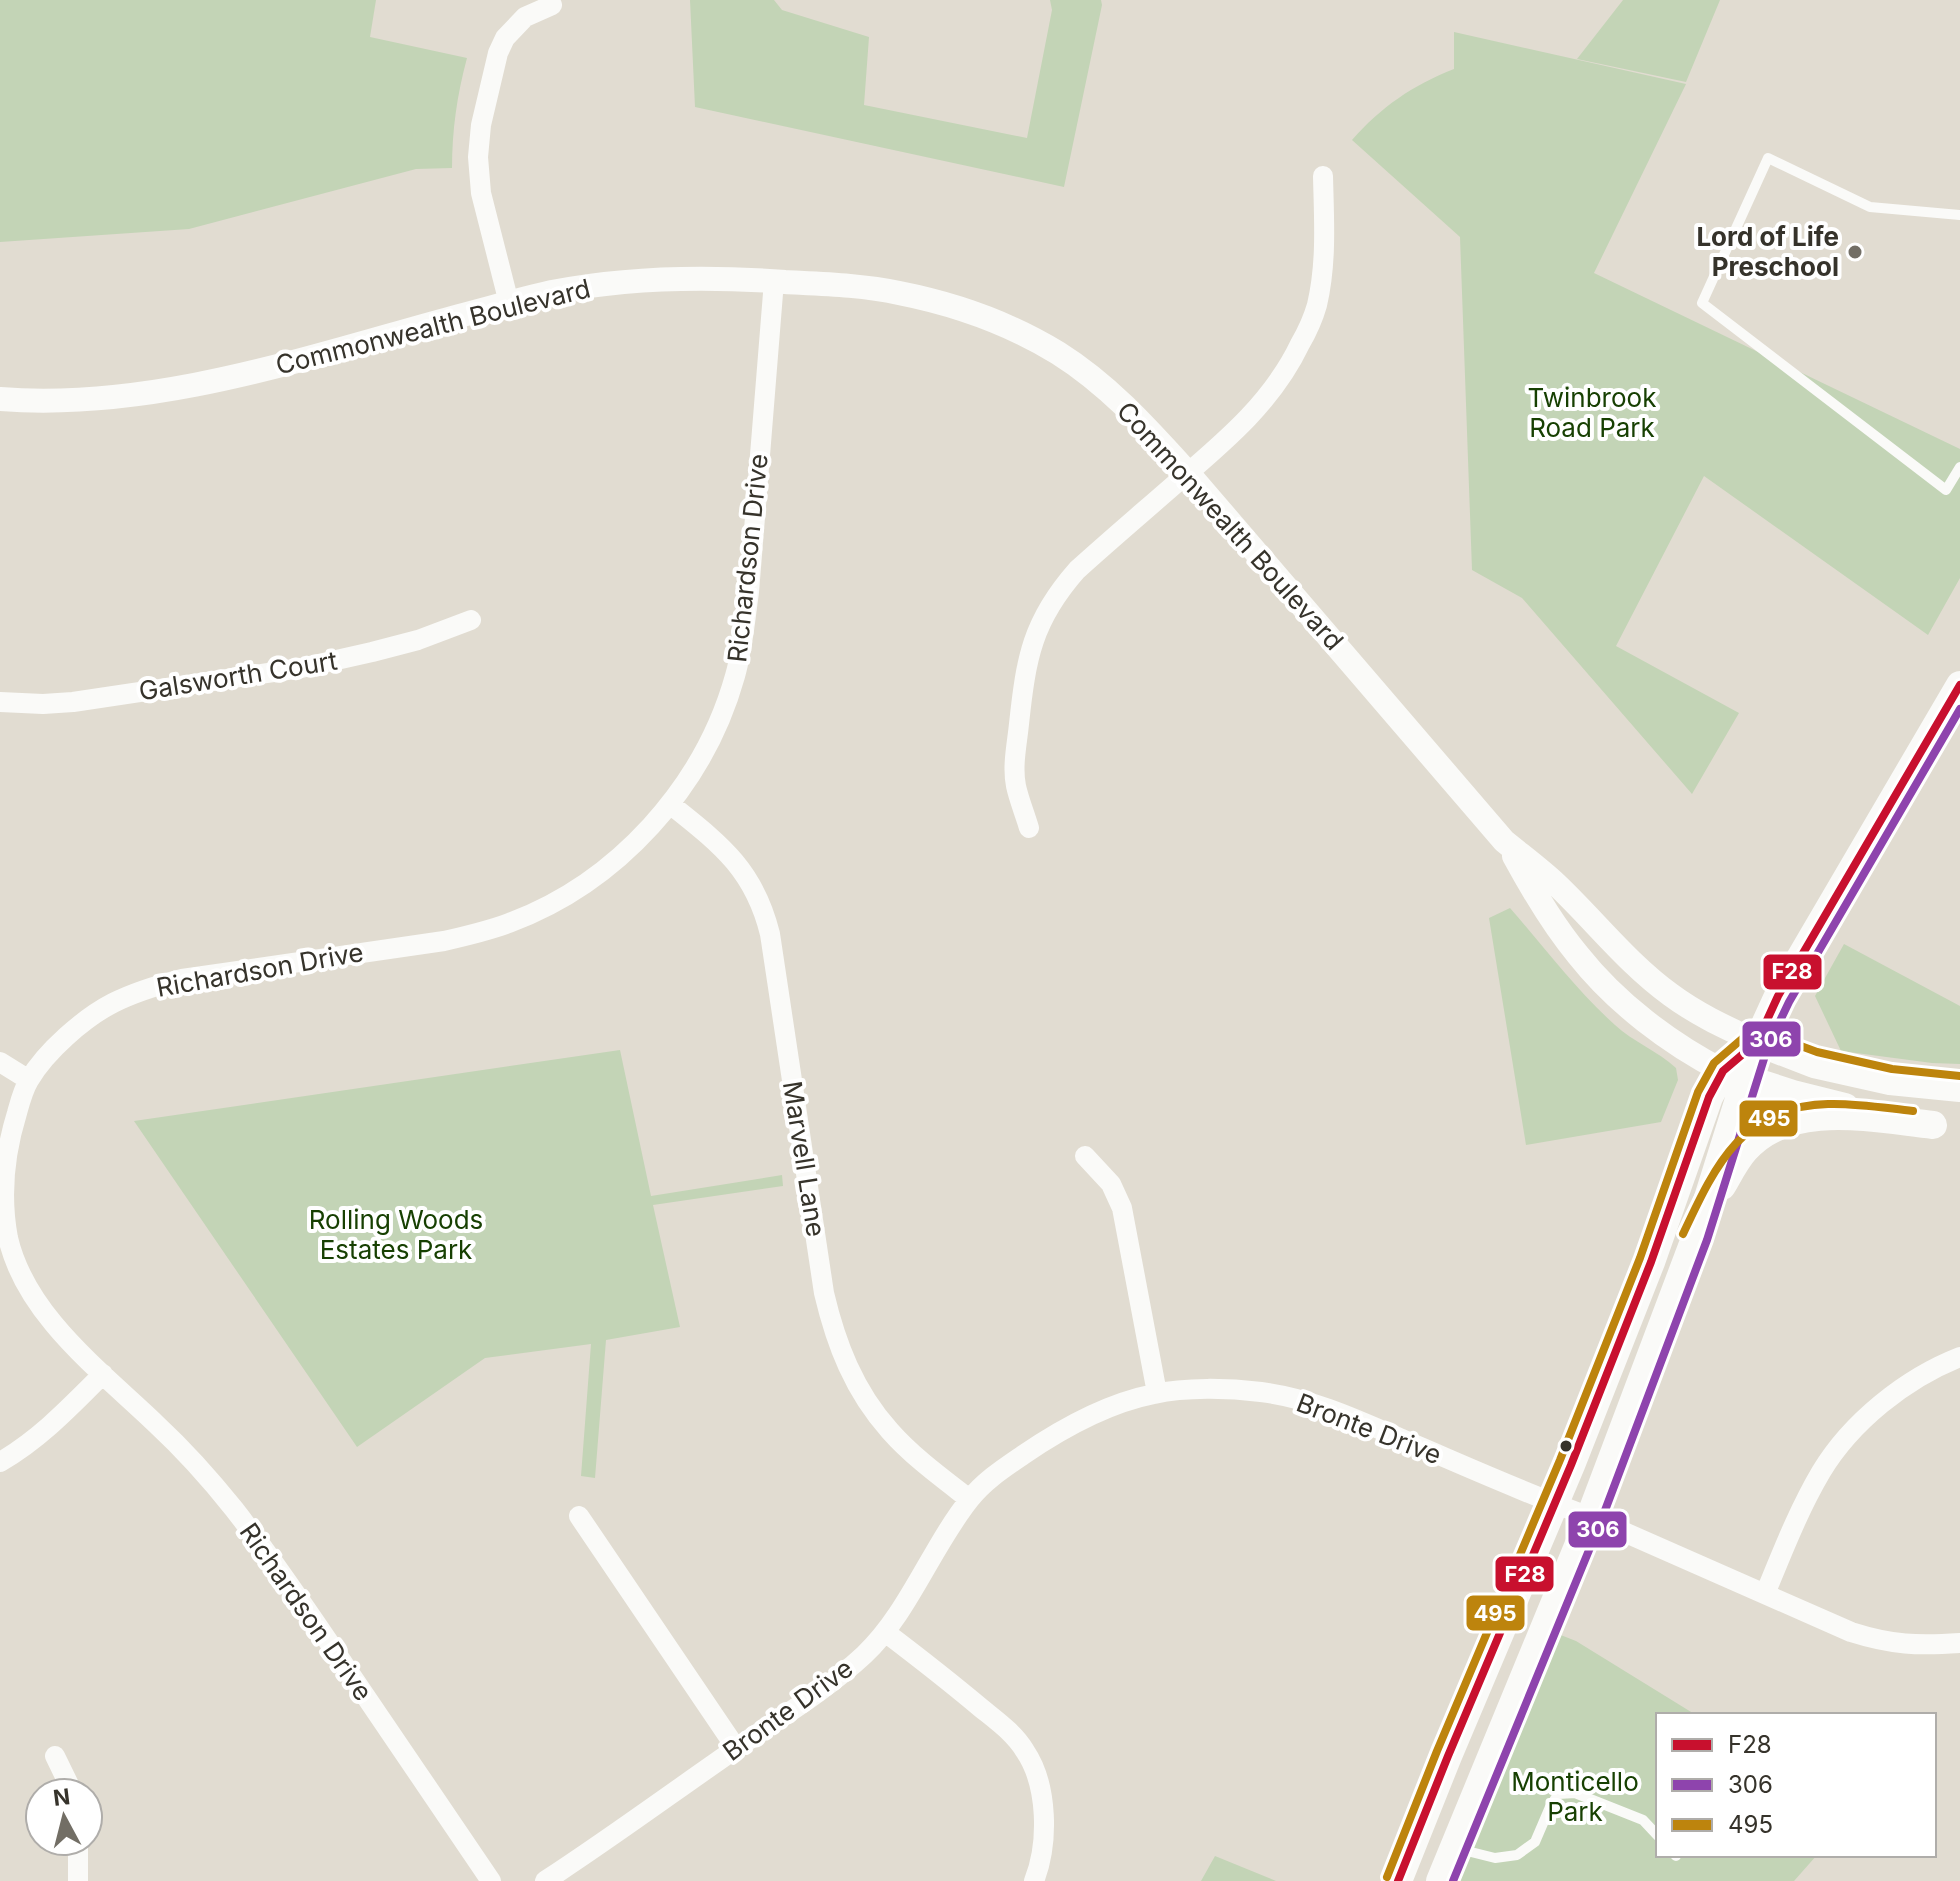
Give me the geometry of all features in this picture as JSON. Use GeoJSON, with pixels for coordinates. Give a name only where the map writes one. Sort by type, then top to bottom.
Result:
{"type":"FeatureCollection","features":[{"type":"Feature","properties":{"kind":"main road"},"geometry":{"type":"LineString","coordinates":[[1398,1881],[1571,1465],[1651,1262],[1709,1097],[1734,1076],[1757,1042],[1778,996],[1960,685]]}},
{"type":"Feature","properties":{"kind":"main road"},"geometry":{"type":"LineString","coordinates":[[1757,1042],[1814,1064],[1890,1081],[1960,1088]]}},
{"type":"Feature","properties":{"kind":"main road"},"geometry":{"type":"LineString","coordinates":[[1734,1076],[1861,1111],[1947,1126]]}},
{"type":"Feature","properties":{"kind":"main road"},"geometry":{"type":"LineString","coordinates":[[1696,1236],[1734,1076]]}},
{"type":"Feature","properties":{"kind":"main road"},"geometry":{"type":"LineString","coordinates":[[1440,1881],[1590,1517],[1696,1236],[1727,1176],[1746,1149],[1764,1134],[1787,1122],[1845,1116],[1947,1126]]}},
{"type":"Feature","properties":{"kind":"street"},"geometry":{"type":"LineString","coordinates":[[509,303],[481,193],[478,157],[481,125],[498,53],[505,38],[525,17],[552,5]]}},
{"type":"Feature","properties":{"kind":"street"},"geometry":{"type":"LineString","coordinates":[[1029,828],[1015,784],[1015,761],[1025,670],[1039,625],[1077,570],[1219,447],[1259,408],[1282,379],[1317,305],[1325,256],[1323,176]]}},
{"type":"Feature","properties":{"kind":"street","name":"Commonwealth Boulevard"},"geometry":{"type":"LineString","coordinates":[[0,399],[57,401],[154,393],[235,376],[563,290],[651,279],[722,277],[896,292],[950,305],[1006,325],[1059,354],[1138,417],[1504,841],[1555,883],[1639,970],[1709,1019],[1757,1042]]}},
{"type":"Feature","properties":{"kind":"street","name":"Richardson Drive"},"geometry":{"type":"LineString","coordinates":[[491,1881],[276,1565],[232,1507],[159,1426],[50,1321],[35,1301],[18,1269],[8,1238],[3,1203],[7,1146],[29,1080],[49,1054],[85,1021],[116,1002],[148,988],[182,979],[444,941],[511,922],[552,903],[590,880],[620,857],[654,824],[683,787],[712,737],[735,676],[743,640],[774,281]]}},
{"type":"Feature","properties":{"kind":"street","name":"Galsworth Court"},"geometry":{"type":"LineString","coordinates":[[0,702],[73,702],[301,668],[418,640],[471,620]]}},
{"type":"Feature","properties":{"kind":"street","name":"Marvell Lane"},"geometry":{"type":"LineString","coordinates":[[670,804],[737,862],[766,916],[824,1293],[843,1357],[865,1398],[890,1431],[969,1499]]}},
{"type":"Feature","properties":{"kind":"street","name":"Commonwealth Boulevard"},"geometry":{"type":"LineString","coordinates":[[1504,841],[1544,909],[1579,957],[1606,985],[1659,1031],[1697,1058],[1734,1076]]}},
{"type":"Feature","properties":{"kind":"street"},"geometry":{"type":"LineString","coordinates":[[0,1062],[29,1080]]}},
{"type":"Feature","properties":{"kind":"street"},"geometry":{"type":"LineString","coordinates":[[1085,1156],[1111,1184],[1122,1208],[1157,1393]]}},
{"type":"Feature","properties":{"kind":"street"},"geometry":{"type":"LineString","coordinates":[[1765,1594],[1801,1508],[1836,1450],[1890,1396],[1930,1370],[1960,1357]]}},
{"type":"Feature","properties":{"kind":"street"},"geometry":{"type":"LineString","coordinates":[[0,1462],[45,1431],[103,1374]]}},
{"type":"Feature","properties":{"kind":"street","name":"Bronte Drive"},"geometry":{"type":"LineString","coordinates":[[545,1881],[829,1686],[867,1653],[885,1632],[969,1499],[993,1476],[1052,1435],[1137,1398],[1157,1393],[1227,1390],[1263,1392],[1298,1399],[1343,1414],[1590,1517],[1851,1632],[1892,1643],[1924,1646],[1960,1643]]}},
{"type":"Feature","properties":{"kind":"street"},"geometry":{"type":"LineString","coordinates":[[579,1516],[736,1748]]}},
{"type":"Feature","properties":{"kind":"street"},"geometry":{"type":"LineString","coordinates":[[885,1632],[1015,1736],[1028,1754],[1044,1819],[1043,1851],[1034,1881]]}},
{"type":"Feature","properties":{"kind":"street"},"geometry":{"type":"LineString","coordinates":[[55,1756],[65,1777]]}},
{"type":"Feature","properties":{"kind":"street"},"geometry":{"type":"LineString","coordinates":[[78,1857],[78,1881]]}},
{"type":"Feature","properties":{"kind":"lane"},"geometry":{"type":"LineString","coordinates":[[1960,215],[1870,207],[1768,158],[1702,303],[1946,490],[1960,467]]}},
{"type":"Feature","properties":{"kind":"lane"},"geometry":{"type":"LineString","coordinates":[[1453,1847],[1495,1858],[1517,1855],[1535,1842],[1558,1794],[1575,1793],[1643,1820],[1656,1834]]}},
{"type":"Feature","properties":{"kind":"green space"},"geometry":{"type":"Polygon","coordinates":[[[0,0],[376,0],[370,37],[467,58],[456,113],[452,168],[416,169],[189,229],[0,242],[0,0]]]}},
{"type":"Feature","properties":{"kind":"green space"},"geometry":{"type":"Polygon","coordinates":[[[690,0],[774,0],[782,10],[869,37],[864,105],[1027,138],[1052,10],[1050,0],[1101,0],[1064,187],[695,107],[690,0]]]}},
{"type":"Feature","properties":{"kind":"green space"},"geometry":{"type":"Polygon","coordinates":[[[1623,0],[1720,0],[1686,82],[1577,59],[1623,0]]]}},
{"type":"Feature","properties":{"kind":"green space","name":"Twinbrook Road Park"},"geometry":{"type":"Polygon","coordinates":[[[1454,32],[1686,84],[1594,273],[1960,449],[1960,578],[1928,635],[1704,476],[1616,646],[1739,713],[1692,794],[1522,598],[1472,570],[1460,237],[1352,140],[1398,98],[1454,69],[1454,32]]]}},
{"type":"Feature","properties":{"kind":"green space"},"geometry":{"type":"Polygon","coordinates":[[[1510,908],[1601,1012],[1622,1031],[1676,1068],[1678,1080],[1661,1122],[1526,1145],[1489,918],[1510,908]]]}},
{"type":"Feature","properties":{"kind":"green space"},"geometry":{"type":"Polygon","coordinates":[[[1844,944],[1960,1006],[1960,1064],[1841,1051],[1815,996],[1844,944]]]}},
{"type":"Feature","properties":{"kind":"green space","name":"Rolling Woods Estates Park"},"geometry":{"type":"Polygon","coordinates":[[[620,1050],[651,1196],[782,1175],[783,1186],[653,1205],[680,1327],[606,1340],[595,1478],[581,1476],[591,1344],[485,1358],[357,1447],[134,1121],[620,1050]]]}},
{"type":"Feature","properties":{"kind":"green space","name":"Monticello Park"},"geometry":{"type":"Polygon","coordinates":[[[1553,1632],[1576,1641],[1693,1713],[1656,1713],[1656,1857],[1815,1857],[1794,1881],[1453,1881],[1553,1632]]]}},
{"type":"Feature","properties":{"kind":"green space"},"geometry":{"type":"Polygon","coordinates":[[[1215,1856],[1276,1881],[1201,1881],[1215,1856]]]}},
{"type":"Feature","properties":{"kind":"transit line","name":"F28"},"geometry":{"type":"LineString","coordinates":[[1398,1881],[1571,1465],[1651,1262],[1709,1097],[1723,1071],[1757,1042],[1778,996],[1960,685]]}},
{"type":"Feature","properties":{"kind":"transit line","name":"306"},"geometry":{"type":"LineString","coordinates":[[1453,1881],[1601,1521],[1707,1240],[1768,1046],[1789,1002],[1960,709]]}},
{"type":"Feature","properties":{"kind":"transit line","name":"495"},"geometry":{"type":"LineString","coordinates":[[1387,1877],[1560,1460],[1640,1258],[1698,1092],[1714,1063],[1750,1032],[1758,1030],[1817,1052],[1892,1069],[1960,1076]]}},
{"type":"Feature","properties":{"kind":"transit line","name":"495"},"geometry":{"type":"LineString","coordinates":[[1683,1234],[1707,1185],[1735,1144],[1753,1128],[1774,1116],[1798,1107],[1828,1104],[1913,1111]]}},
{"type":"Feature","properties":{"kind":"place","name":"Lord of Life Preschool"},"geometry":{"type":"Point","coordinates":[1855,252]}}]}
